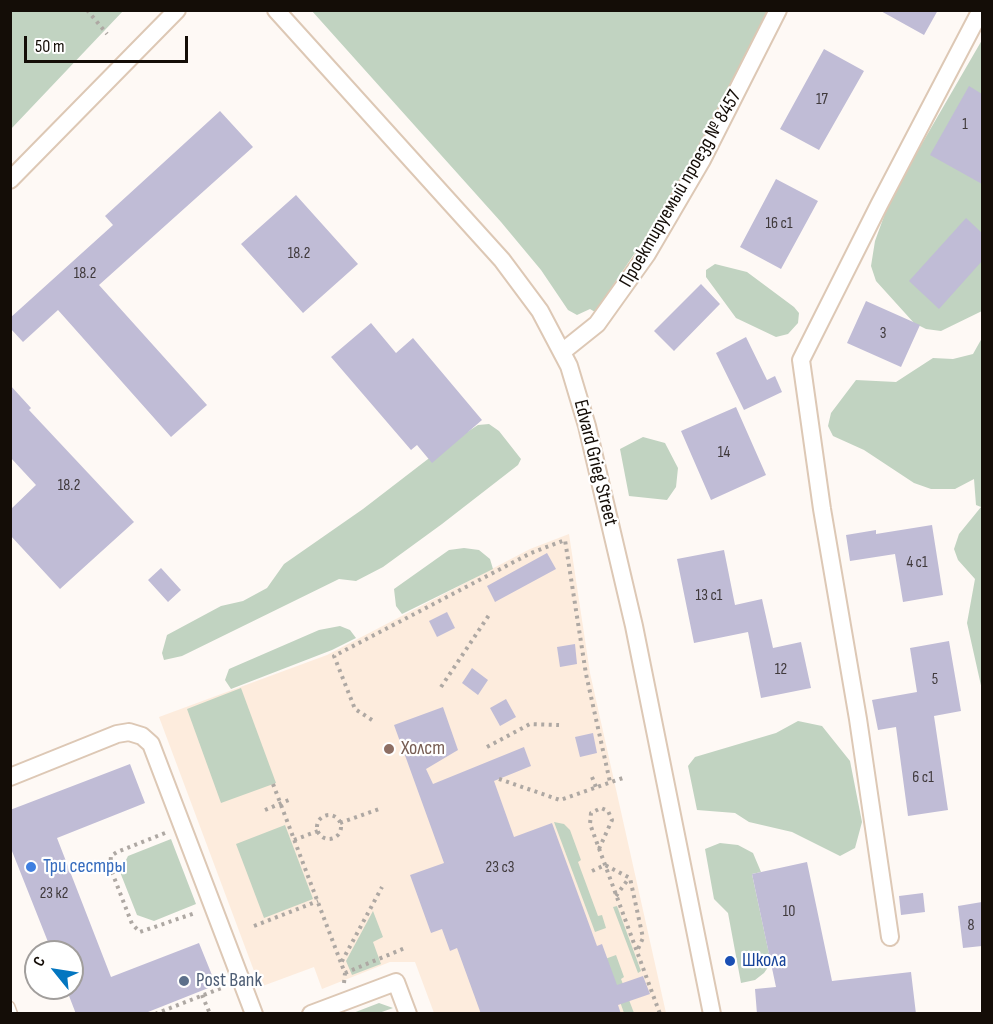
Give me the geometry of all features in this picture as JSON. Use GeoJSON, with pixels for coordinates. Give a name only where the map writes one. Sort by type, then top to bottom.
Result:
{"type":"FeatureCollection","features":[{"type":"Feature","properties":{"kind":"street"},"geometry":{"type":"LineString","coordinates":[[10,180],[177,10]]}},
{"type":"Feature","properties":{"kind":"street","name":"Edvard Grieg Street"},"geometry":{"type":"LineString","coordinates":[[276,10],[502,260],[540,311],[562,352],[587,426],[634,626],[712,1014]]}},
{"type":"Feature","properties":{"kind":"street","name":"Проектируемый проезд № 8457"},"geometry":{"type":"LineString","coordinates":[[562,352],[597,324],[646,254],[702,160],[778,10]]}},
{"type":"Feature","properties":{"kind":"street"},"geometry":{"type":"LineString","coordinates":[[890,937],[858,719],[822,509],[801,360],[981,10]]}},
{"type":"Feature","properties":{"kind":"street"},"geometry":{"type":"LineString","coordinates":[[10,777],[117,734],[129,732],[142,736],[151,744],[254,1014]]}},
{"type":"Feature","properties":{"kind":"street"},"geometry":{"type":"LineString","coordinates":[[311,1014],[396,982],[408,1014]]}},
{"type":"Feature","properties":{"kind":"lane"},"geometry":{"type":"LineString","coordinates":[[10,1006],[13,1014]]}},
{"type":"Feature","properties":{"kind":"path"},"geometry":{"type":"LineString","coordinates":[[87,10],[107,34]]}},
{"type":"Feature","properties":{"kind":"path"},"geometry":{"type":"LineString","coordinates":[[372,720],[355,709],[334,656],[531,553],[565,540],[586,674],[610,782]]}},
{"type":"Feature","properties":{"kind":"path"},"geometry":{"type":"LineString","coordinates":[[441,687],[489,615]]}},
{"type":"Feature","properties":{"kind":"path"},"geometry":{"type":"LineString","coordinates":[[487,747],[530,724],[559,725]]}},
{"type":"Feature","properties":{"kind":"path"},"geometry":{"type":"LineString","coordinates":[[592,777],[596,787]]}},
{"type":"Feature","properties":{"kind":"path"},"geometry":{"type":"LineString","coordinates":[[499,779],[560,800],[623,778]]}},
{"type":"Feature","properties":{"kind":"path"},"geometry":{"type":"LineString","coordinates":[[273,784],[345,974],[405,948]]}},
{"type":"Feature","properties":{"kind":"path"},"geometry":{"type":"LineString","coordinates":[[265,810],[291,799]]}},
{"type":"Feature","properties":{"kind":"path"},"geometry":{"type":"LineString","coordinates":[[340,823],[382,808]]}},
{"type":"Feature","properties":{"kind":"path"},"geometry":{"type":"LineString","coordinates":[[599,849],[612,820],[608,811],[601,808],[594,810],[589,817],[599,849],[660,1014]]}},
{"type":"Feature","properties":{"kind":"path"},"geometry":{"type":"LineString","coordinates":[[325,815],[333,815],[340,823],[340,832],[332,838],[324,838],[318,831],[319,821],[325,815]]}},
{"type":"Feature","properties":{"kind":"path"},"geometry":{"type":"LineString","coordinates":[[294,840],[318,831]]}},
{"type":"Feature","properties":{"kind":"path"},"geometry":{"type":"LineString","coordinates":[[158,836],[117,852],[109,861],[132,924],[141,932],[148,932],[189,916]]}},
{"type":"Feature","properties":{"kind":"path"},"geometry":{"type":"LineString","coordinates":[[592,871],[605,865]]}},
{"type":"Feature","properties":{"kind":"path"},"geometry":{"type":"LineString","coordinates":[[605,865],[630,878]]}},
{"type":"Feature","properties":{"kind":"path"},"geometry":{"type":"LineString","coordinates":[[616,896],[630,878]]}},
{"type":"Feature","properties":{"kind":"path"},"geometry":{"type":"LineString","coordinates":[[630,878],[643,938],[637,952]]}},
{"type":"Feature","properties":{"kind":"path"},"geometry":{"type":"LineString","coordinates":[[342,963],[382,887]]}},
{"type":"Feature","properties":{"kind":"path"},"geometry":{"type":"LineString","coordinates":[[254,926],[310,902],[318,901]]}},
{"type":"Feature","properties":{"kind":"path"},"geometry":{"type":"LineString","coordinates":[[155,1014],[166,1012],[241,980]]}},
{"type":"Feature","properties":{"kind":"path"},"geometry":{"type":"LineString","coordinates":[[202,995],[210,1014]]}},
{"type":"Feature","properties":{"kind":"shaded area","name":"Холст"},"geometry":{"type":"Polygon","coordinates":[[[569,534],[590,673],[666,1013],[434,1013],[415,962],[390,962],[322,989],[314,967],[260,987],[159,717],[327,655],[530,549],[569,534]]]}},
{"type":"Feature","properties":{"kind":"green space"},"geometry":{"type":"Polygon","coordinates":[[[10,11],[123,11],[11,129],[10,11]]]}},
{"type":"Feature","properties":{"kind":"green space"},"geometry":{"type":"Polygon","coordinates":[[[312,11],[767,11],[708,130],[653,226],[595,312],[590,309],[577,315],[568,310],[541,270],[501,222],[312,11]]]}},
{"type":"Feature","properties":{"kind":"green space"},"geometry":{"type":"Polygon","coordinates":[[[982,40],[982,311],[941,331],[926,329],[914,323],[876,281],[871,266],[875,241],[891,197],[982,40]]]}},
{"type":"Feature","properties":{"kind":"green space"},"geometry":{"type":"Polygon","coordinates":[[[715,264],[747,272],[794,307],[799,313],[798,323],[788,334],[776,337],[736,318],[706,277],[706,270],[715,264]]]}},
{"type":"Feature","properties":{"kind":"green space"},"geometry":{"type":"Polygon","coordinates":[[[982,338],[982,690],[967,623],[975,579],[958,560],[954,549],[959,534],[981,507],[976,505],[974,479],[955,489],[931,489],[914,483],[864,450],[833,436],[828,426],[831,413],[856,380],[896,382],[933,358],[953,359],[973,354],[982,338]]]}},
{"type":"Feature","properties":{"kind":"green space"},"geometry":{"type":"Polygon","coordinates":[[[489,424],[499,431],[521,459],[518,465],[383,567],[356,581],[339,579],[182,656],[164,660],[162,653],[167,635],[221,606],[243,601],[267,588],[284,564],[363,509],[441,449],[478,425],[489,424]]]}},
{"type":"Feature","properties":{"kind":"green space"},"geometry":{"type":"Polygon","coordinates":[[[643,437],[665,443],[678,468],[676,487],[667,500],[629,496],[620,449],[643,437]]]}},
{"type":"Feature","properties":{"kind":"green space"},"geometry":{"type":"Polygon","coordinates":[[[464,548],[479,550],[490,559],[493,569],[402,614],[396,606],[394,589],[449,550],[464,548]]]}},
{"type":"Feature","properties":{"kind":"green space"},"geometry":{"type":"Polygon","coordinates":[[[340,626],[350,630],[356,638],[332,650],[231,689],[225,680],[229,669],[319,630],[340,626]]]}},
{"type":"Feature","properties":{"kind":"green space"},"geometry":{"type":"Polygon","coordinates":[[[241,688],[276,783],[221,803],[187,709],[241,688]]]}},
{"type":"Feature","properties":{"kind":"green space"},"geometry":{"type":"Polygon","coordinates":[[[798,721],[822,726],[850,761],[862,822],[855,848],[840,856],[792,832],[749,822],[735,813],[697,810],[688,766],[695,757],[776,733],[798,721]]]}},
{"type":"Feature","properties":{"kind":"green space"},"geometry":{"type":"Polygon","coordinates":[[[554,822],[564,824],[570,830],[581,860],[578,862],[598,916],[602,915],[606,928],[595,932],[554,822]]]}},
{"type":"Feature","properties":{"kind":"green space"},"geometry":{"type":"Polygon","coordinates":[[[285,825],[313,899],[264,918],[236,844],[285,825]]]}},
{"type":"Feature","properties":{"kind":"green space"},"geometry":{"type":"Polygon","coordinates":[[[171,839],[196,904],[154,921],[137,915],[120,872],[128,856],[171,839]]]}},
{"type":"Feature","properties":{"kind":"green space"},"geometry":{"type":"Polygon","coordinates":[[[720,843],[738,845],[753,853],[761,872],[752,874],[771,963],[755,980],[741,983],[728,913],[714,899],[705,849],[720,843]]]}},
{"type":"Feature","properties":{"kind":"green space"},"geometry":{"type":"Polygon","coordinates":[[[617,906],[641,971],[638,973],[613,907],[617,906]]]}},
{"type":"Feature","properties":{"kind":"green space"},"geometry":{"type":"Polygon","coordinates":[[[373,911],[383,937],[373,942],[381,964],[352,975],[346,961],[373,911]]]}},
{"type":"Feature","properties":{"kind":"green space"},"geometry":{"type":"Polygon","coordinates":[[[616,955],[624,977],[621,979],[634,1013],[624,1013],[605,959],[616,955]]]}},
{"type":"Feature","properties":{"kind":"green space"},"geometry":{"type":"Polygon","coordinates":[[[379,1003],[393,1008],[379,1013],[353,1013],[379,1003]]]}},
{"type":"Feature","properties":{"kind":"building"},"geometry":{"type":"Polygon","coordinates":[[[879,10],[938,10],[924,35],[879,10]]]}},
{"type":"Feature","properties":{"kind":"building"},"geometry":{"type":"Polygon","coordinates":[[[824,49],[864,71],[819,150],[780,129],[824,49]]]}},
{"type":"Feature","properties":{"kind":"building"},"geometry":{"type":"Polygon","coordinates":[[[969,86],[982,94],[982,184],[930,155],[969,86]]]}},
{"type":"Feature","properties":{"kind":"building"},"geometry":{"type":"Polygon","coordinates":[[[220,111],[253,147],[99,285],[207,405],[171,437],[58,310],[23,342],[10,328],[10,318],[113,225],[105,216],[220,111]]]}},
{"type":"Feature","properties":{"kind":"building"},"geometry":{"type":"Polygon","coordinates":[[[776,179],[818,201],[781,269],[740,247],[776,179]]]}},
{"type":"Feature","properties":{"kind":"building"},"geometry":{"type":"Polygon","coordinates":[[[296,195],[358,264],[303,313],[241,244],[296,195]]]}},
{"type":"Feature","properties":{"kind":"building"},"geometry":{"type":"Polygon","coordinates":[[[966,218],[982,233],[982,261],[939,309],[909,281],[966,218]]]}},
{"type":"Feature","properties":{"kind":"building"},"geometry":{"type":"Polygon","coordinates":[[[701,284],[720,304],[674,351],[654,331],[701,284]]]}},
{"type":"Feature","properties":{"kind":"building"},"geometry":{"type":"Polygon","coordinates":[[[866,301],[920,325],[901,367],[847,343],[866,301]]]}},
{"type":"Feature","properties":{"kind":"building"},"geometry":{"type":"Polygon","coordinates":[[[371,323],[396,353],[413,338],[482,420],[432,463],[417,445],[411,450],[331,357],[371,323]]]}},
{"type":"Feature","properties":{"kind":"building"},"geometry":{"type":"Polygon","coordinates":[[[746,337],[767,380],[775,376],[782,392],[744,410],[716,353],[746,337]]]}},
{"type":"Feature","properties":{"kind":"building"},"geometry":{"type":"Polygon","coordinates":[[[10,385],[31,408],[29,410],[134,522],[60,589],[10,535],[10,510],[36,485],[10,457],[10,385]]]}},
{"type":"Feature","properties":{"kind":"building"},"geometry":{"type":"Polygon","coordinates":[[[736,407],[766,475],[711,500],[681,431],[736,407]]]}},
{"type":"Feature","properties":{"kind":"building"},"geometry":{"type":"Polygon","coordinates":[[[932,525],[943,595],[903,602],[895,554],[850,561],[846,535],[876,530],[876,534],[932,525]]]}},
{"type":"Feature","properties":{"kind":"building"},"geometry":{"type":"Polygon","coordinates":[[[724,550],[735,605],[762,599],[773,648],[801,642],[811,688],[761,698],[748,632],[694,643],[677,559],[724,550]]]}},
{"type":"Feature","properties":{"kind":"building"},"geometry":{"type":"Polygon","coordinates":[[[547,553],[556,569],[495,602],[487,586],[547,553]]]}},
{"type":"Feature","properties":{"kind":"building"},"geometry":{"type":"Polygon","coordinates":[[[161,568],[181,590],[168,602],[148,580],[161,568]]]}},
{"type":"Feature","properties":{"kind":"building"},"geometry":{"type":"Polygon","coordinates":[[[447,612],[455,628],[437,637],[429,621],[447,612]]]}},
{"type":"Feature","properties":{"kind":"building"},"geometry":{"type":"Polygon","coordinates":[[[949,641],[961,711],[934,716],[948,810],[908,816],[896,727],[878,730],[872,700],[917,692],[910,648],[949,641]]]}},
{"type":"Feature","properties":{"kind":"building"},"geometry":{"type":"Polygon","coordinates":[[[575,644],[577,664],[560,667],[557,647],[575,644]]]}},
{"type":"Feature","properties":{"kind":"building"},"geometry":{"type":"Polygon","coordinates":[[[472,668],[488,680],[478,695],[462,683],[472,668]]]}},
{"type":"Feature","properties":{"kind":"building"},"geometry":{"type":"Polygon","coordinates":[[[506,699],[516,717],[500,726],[490,708],[506,699]]]}},
{"type":"Feature","properties":{"kind":"building"},"geometry":{"type":"Polygon","coordinates":[[[443,707],[458,750],[426,769],[433,784],[524,747],[531,766],[494,781],[514,837],[552,823],[597,946],[602,944],[617,985],[643,976],[650,994],[618,1005],[621,1014],[481,1014],[457,948],[450,951],[442,929],[431,933],[410,875],[444,863],[394,725],[443,707]]]}},
{"type":"Feature","properties":{"kind":"building"},"geometry":{"type":"Polygon","coordinates":[[[593,733],[597,753],[580,757],[575,737],[593,733]]]}},
{"type":"Feature","properties":{"kind":"building"},"geometry":{"type":"Polygon","coordinates":[[[130,764],[145,803],[57,838],[111,977],[199,943],[216,985],[143,1014],[76,1014],[71,1000],[84,1000],[84,940],[47,940],[10,846],[10,810],[130,764]]]}},
{"type":"Feature","properties":{"kind":"building"},"geometry":{"type":"Polygon","coordinates":[[[807,862],[832,981],[911,972],[916,1014],[757,1014],[755,989],[776,987],[752,874],[807,862]]]}},
{"type":"Feature","properties":{"kind":"building"},"geometry":{"type":"Polygon","coordinates":[[[923,893],[925,912],[901,915],[899,896],[923,893]]]}},
{"type":"Feature","properties":{"kind":"building"},"geometry":{"type":"Polygon","coordinates":[[[982,902],[982,946],[963,948],[958,906],[982,902]]]}},
{"type":"Feature","properties":{"kind":"place","name":"Холст"},"geometry":{"type":"Point","coordinates":[389,749]}},
{"type":"Feature","properties":{"kind":"place","name":"Три сестры"},"geometry":{"type":"Point","coordinates":[31,867]}},
{"type":"Feature","properties":{"kind":"place","name":"Школа"},"geometry":{"type":"Point","coordinates":[730,961]}},
{"type":"Feature","properties":{"kind":"place","name":"Post Bank"},"geometry":{"type":"Point","coordinates":[184,981]}}]}
